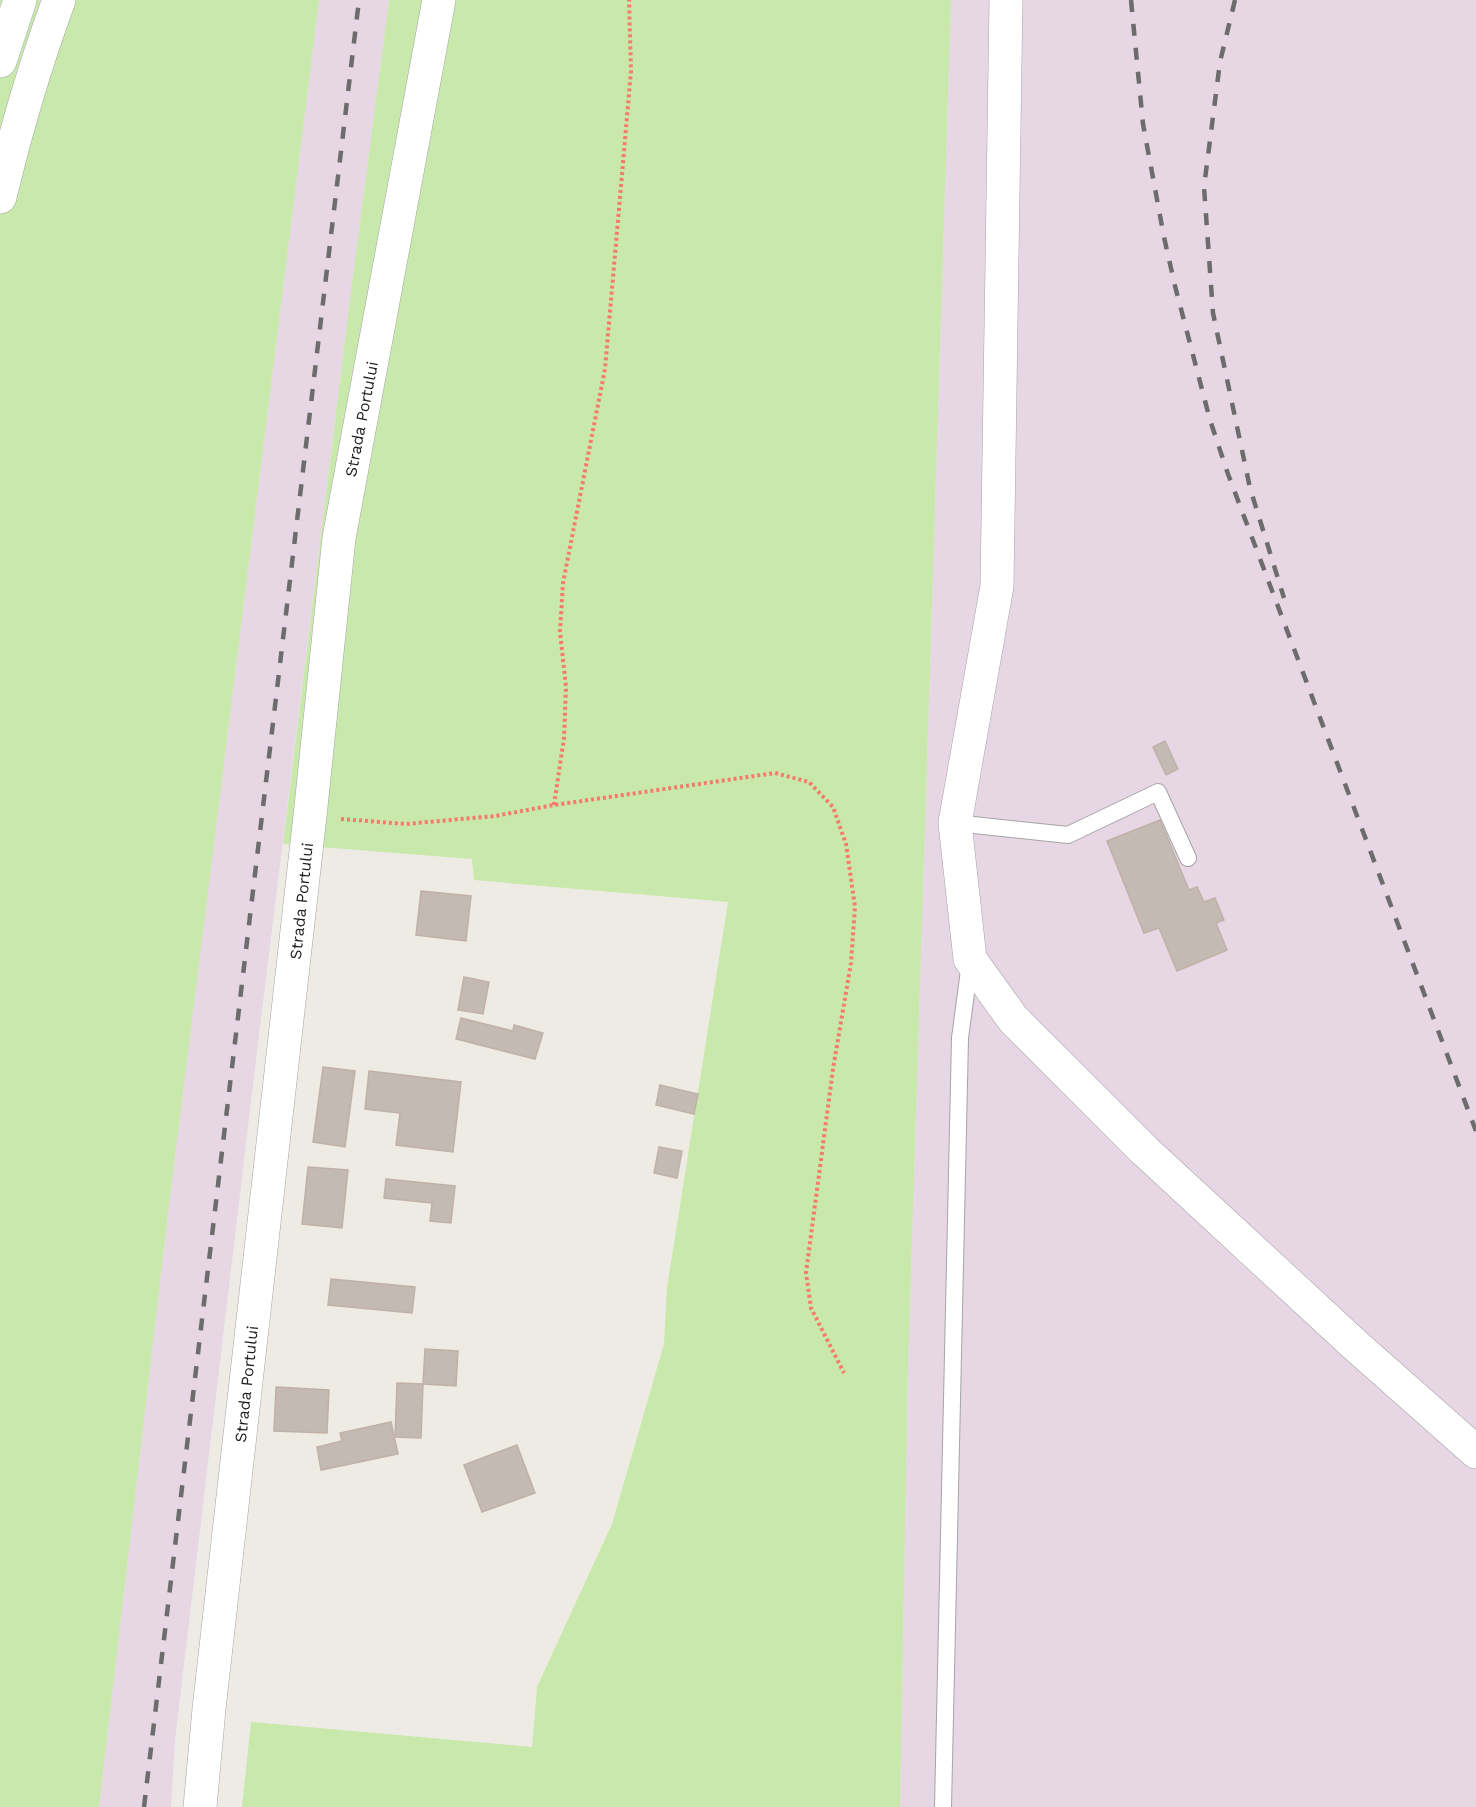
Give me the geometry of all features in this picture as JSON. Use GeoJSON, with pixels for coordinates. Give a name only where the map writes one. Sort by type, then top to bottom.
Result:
{"type":"FeatureCollection","features":[{"type":"Feature","properties":{"kind":"street"},"geometry":{"type":"LineString","coordinates":[[0,61],[20,0]]}},
{"type":"Feature","properties":{"kind":"street"},"geometry":{"type":"LineString","coordinates":[[0,197],[40,49],[59,0]]}},
{"type":"Feature","properties":{"kind":"street","name":"Strada Portului"},"geometry":{"type":"LineString","coordinates":[[200,1807],[339,538],[439,0]]}},
{"type":"Feature","properties":{"kind":"street"},"geometry":{"type":"LineString","coordinates":[[1006,0],[997,586],[955,823],[970,959],[1013,1018],[1144,1150],[1354,1344],[1476,1452]]}},
{"type":"Feature","properties":{"kind":"lane"},"geometry":{"type":"LineString","coordinates":[[955,823],[1068,835],[1158,792],[1188,858]]}},
{"type":"Feature","properties":{"kind":"lane"},"geometry":{"type":"LineString","coordinates":[[943,1807],[960,1038],[970,959]]}},
{"type":"Feature","properties":{"kind":"path"},"geometry":{"type":"LineString","coordinates":[[554,805],[564,738],[566,687],[560,632],[563,583],[605,369],[631,71],[628,0]]}},
{"type":"Feature","properties":{"kind":"path"},"geometry":{"type":"LineString","coordinates":[[310,816],[406,824],[495,816],[554,805],[775,773],[809,782],[833,807],[846,844],[855,908],[851,963],[833,1069],[806,1273],[811,1308],[844,1373]]}},
{"type":"Feature","properties":{"kind":"shaded area"},"geometry":{"type":"Polygon","coordinates":[[[319,0],[389,0],[260,1026],[175,1740],[171,1807],[99,1807],[169,1205],[319,0]]]}},
{"type":"Feature","properties":{"kind":"shaded area"},"geometry":{"type":"Polygon","coordinates":[[[951,0],[1476,0],[1476,1807],[900,1807],[908,1368],[951,0]]]}},
{"type":"Feature","properties":{"kind":"green space"},"geometry":{"type":"Polygon","coordinates":[[[0,0],[319,0],[169,1205],[99,1807],[0,1807],[0,0]]]}},
{"type":"Feature","properties":{"kind":"green space"},"geometry":{"type":"Polygon","coordinates":[[[389,0],[951,0],[908,1368],[900,1807],[242,1807],[251,1722],[532,1747],[537,1687],[612,1524],[664,1344],[667,1288],[728,902],[474,880],[472,859],[283,844],[389,0]]]}},
{"type":"Feature","properties":{"kind":"building"},"geometry":{"type":"Polygon","coordinates":[[[1165,741],[1178,769],[1166,775],[1153,747],[1165,741]]]}},
{"type":"Feature","properties":{"kind":"building"},"geometry":{"type":"Polygon","coordinates":[[[1160,820],[1189,890],[1197,887],[1204,902],[1215,898],[1224,920],[1216,923],[1227,950],[1177,971],[1159,928],[1144,933],[1107,841],[1160,820]]]}},
{"type":"Feature","properties":{"kind":"building"},"geometry":{"type":"Polygon","coordinates":[[[421,891],[471,896],[466,941],[416,935],[421,891]]]}},
{"type":"Feature","properties":{"kind":"building"},"geometry":{"type":"Polygon","coordinates":[[[464,977],[489,982],[483,1014],[458,1010],[464,977]]]}},
{"type":"Feature","properties":{"kind":"building"},"geometry":{"type":"Polygon","coordinates":[[[461,1018],[513,1031],[514,1025],[543,1033],[535,1059],[456,1039],[461,1018]]]}},
{"type":"Feature","properties":{"kind":"building"},"geometry":{"type":"Polygon","coordinates":[[[323,1067],[355,1071],[345,1147],[313,1142],[323,1067]]]}},
{"type":"Feature","properties":{"kind":"building"},"geometry":{"type":"Polygon","coordinates":[[[369,1071],[461,1082],[453,1152],[396,1145],[400,1113],[365,1109],[369,1071]]]}},
{"type":"Feature","properties":{"kind":"building"},"geometry":{"type":"Polygon","coordinates":[[[660,1085],[698,1094],[694,1114],[656,1105],[660,1085]]]}},
{"type":"Feature","properties":{"kind":"building"},"geometry":{"type":"Polygon","coordinates":[[[659,1147],[682,1151],[677,1178],[654,1173],[659,1147]]]}},
{"type":"Feature","properties":{"kind":"building"},"geometry":{"type":"Polygon","coordinates":[[[308,1167],[348,1170],[342,1228],[302,1224],[308,1167]]]}},
{"type":"Feature","properties":{"kind":"building"},"geometry":{"type":"Polygon","coordinates":[[[386,1179],[455,1186],[451,1223],[430,1221],[432,1203],[384,1198],[386,1179]]]}},
{"type":"Feature","properties":{"kind":"building"},"geometry":{"type":"Polygon","coordinates":[[[331,1279],[415,1287],[412,1313],[328,1305],[331,1279]]]}},
{"type":"Feature","properties":{"kind":"building"},"geometry":{"type":"Polygon","coordinates":[[[425,1349],[458,1351],[456,1386],[423,1384],[425,1349]]]}},
{"type":"Feature","properties":{"kind":"building"},"geometry":{"type":"Polygon","coordinates":[[[397,1383],[423,1384],[421,1438],[395,1437],[397,1383]]]}},
{"type":"Feature","properties":{"kind":"building"},"geometry":{"type":"Polygon","coordinates":[[[276,1387],[329,1390],[327,1433],[274,1431],[276,1387]]]}},
{"type":"Feature","properties":{"kind":"building"},"geometry":{"type":"Polygon","coordinates":[[[391,1422],[398,1454],[321,1470],[317,1447],[342,1441],[340,1433],[391,1422]]]}},
{"type":"Feature","properties":{"kind":"building"},"geometry":{"type":"Polygon","coordinates":[[[517,1445],[535,1493],[482,1512],[464,1465],[517,1445]]]}},
{"type":"Feature","properties":{"kind":"railway"},"geometry":{"type":"LineString","coordinates":[[144,1807],[359,0]]}},
{"type":"Feature","properties":{"kind":"railway"},"geometry":{"type":"LineString","coordinates":[[1131,0],[1143,124],[1164,237],[1210,420],[1228,474],[1476,1131]]}},
{"type":"Feature","properties":{"kind":"railway"},"geometry":{"type":"LineString","coordinates":[[1235,0],[1220,62],[1204,187],[1213,313],[1250,488],[1284,598]]}}]}
